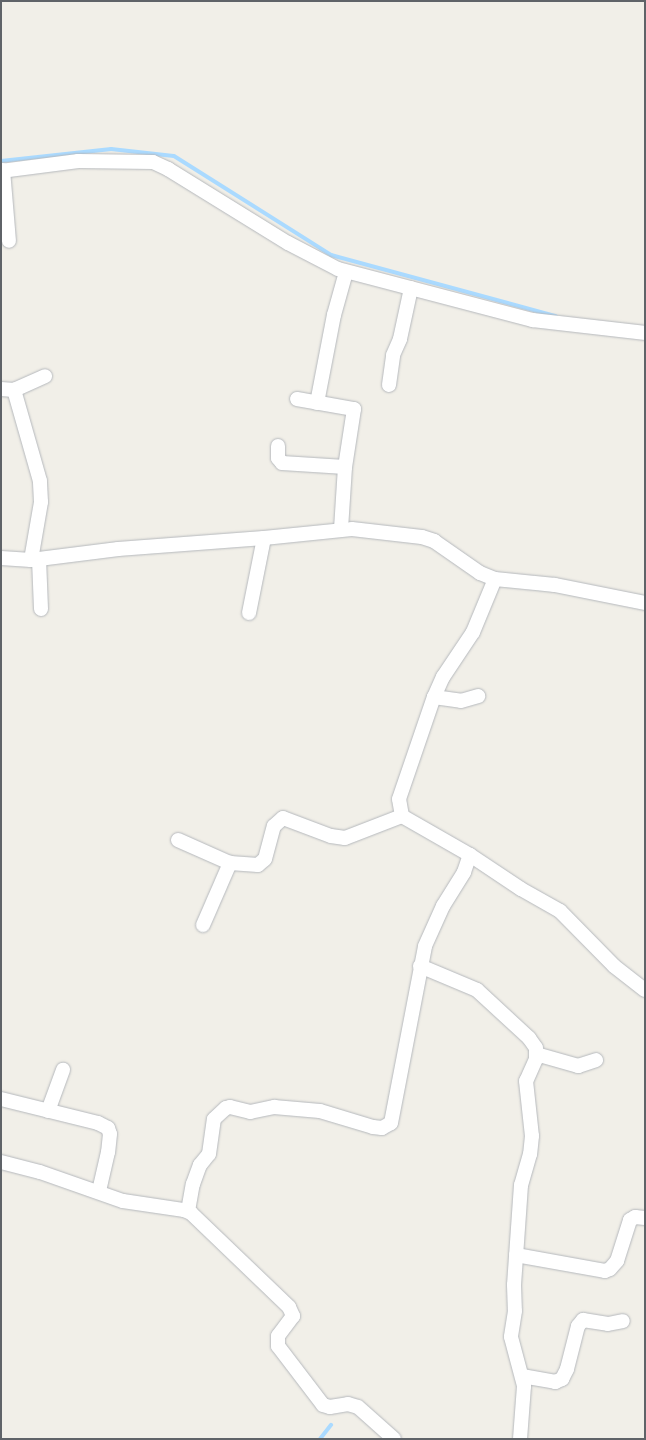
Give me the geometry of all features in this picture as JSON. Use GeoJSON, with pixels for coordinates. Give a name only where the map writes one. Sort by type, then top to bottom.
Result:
{"type":"FeatureCollection","features":[{"type":"Feature","properties":{"kind":"street"},"geometry":{"type":"LineString","coordinates":[[8,241],[2,170],[78,160],[153,162],[168,169],[288,243],[346,272],[538,321],[645,333]]}},
{"type":"Feature","properties":{"kind":"street"},"geometry":{"type":"LineString","coordinates":[[318,402],[334,316],[346,272]]}},
{"type":"Feature","properties":{"kind":"street"},"geometry":{"type":"LineString","coordinates":[[389,385],[393,355],[400,339],[411,288]]}},
{"type":"Feature","properties":{"kind":"street"},"geometry":{"type":"LineString","coordinates":[[41,609],[35,560],[41,502],[40,481],[8,389],[45,376]]}},
{"type":"Feature","properties":{"kind":"street"},"geometry":{"type":"LineString","coordinates":[[297,399],[354,409],[345,467],[342,529]]}},
{"type":"Feature","properties":{"kind":"street"},"geometry":{"type":"LineString","coordinates":[[278,446],[278,458],[282,463],[345,467]]}},
{"type":"Feature","properties":{"kind":"street"},"geometry":{"type":"LineString","coordinates":[[1,558],[35,560],[161,544],[264,538],[342,529],[422,537],[434,541],[480,573],[495,579],[555,585],[645,604]]}},
{"type":"Feature","properties":{"kind":"street"},"geometry":{"type":"LineString","coordinates":[[249,614],[264,538]]}},
{"type":"Feature","properties":{"kind":"street"},"geometry":{"type":"LineString","coordinates":[[402,816],[399,799],[434,697],[443,677],[473,632],[495,579]]}},
{"type":"Feature","properties":{"kind":"street"},"geometry":{"type":"LineString","coordinates":[[434,697],[461,701],[478,696]]}},
{"type":"Feature","properties":{"kind":"street"},"geometry":{"type":"LineString","coordinates":[[402,816],[470,855],[521,889],[560,911],[614,966],[645,990]]}},
{"type":"Feature","properties":{"kind":"street"},"geometry":{"type":"LineString","coordinates":[[178,840],[230,863],[252,866],[262,863],[265,859],[274,826],[283,818],[331,836],[345,838],[402,816]]}},
{"type":"Feature","properties":{"kind":"street"},"geometry":{"type":"LineString","coordinates":[[188,1211],[193,1184],[200,1165],[209,1154],[214,1119],[226,1108],[230,1107],[250,1112],[274,1107],[320,1111],[382,1128],[391,1123],[425,946],[443,906],[464,872],[470,855]]}},
{"type":"Feature","properties":{"kind":"street"},"geometry":{"type":"LineString","coordinates":[[203,925],[230,863]]}},
{"type":"Feature","properties":{"kind":"street"},"geometry":{"type":"LineString","coordinates":[[420,966],[477,990],[529,1038],[536,1048],[536,1054],[526,1081],[532,1136],[530,1154],[521,1185],[514,1285],[515,1310],[511,1336],[522,1376],[524,1392],[520,1439]]}},
{"type":"Feature","properties":{"kind":"street"},"geometry":{"type":"LineString","coordinates":[[536,1054],[578,1066],[596,1060]]}},
{"type":"Feature","properties":{"kind":"street"},"geometry":{"type":"LineString","coordinates":[[48,1111],[63,1070]]}},
{"type":"Feature","properties":{"kind":"street"},"geometry":{"type":"LineString","coordinates":[[1,1099],[98,1123],[108,1128],[110,1134],[108,1152],[99,1191]]}},
{"type":"Feature","properties":{"kind":"street"},"geometry":{"type":"LineString","coordinates":[[1,1162],[40,1172],[127,1202],[188,1211],[290,1307],[293,1316],[278,1336],[278,1346],[323,1405],[330,1407],[348,1404],[358,1407],[394,1439]]}},
{"type":"Feature","properties":{"kind":"street"},"geometry":{"type":"LineString","coordinates":[[516,1255],[605,1271],[614,1266],[617,1261],[630,1220],[635,1217],[645,1218]]}},
{"type":"Feature","properties":{"kind":"street"},"geometry":{"type":"LineString","coordinates":[[522,1376],[555,1382],[562,1379],[567,1369],[578,1326],[583,1320],[608,1324],[623,1321]]}},
{"type":"Feature","properties":{"kind":"waterway"},"geometry":{"type":"LineString","coordinates":[[1,161],[111,149],[174,156],[331,255],[556,316]]}},
{"type":"Feature","properties":{"kind":"waterway"},"geometry":{"type":"LineString","coordinates":[[320,1439],[331,1425]]}}]}
